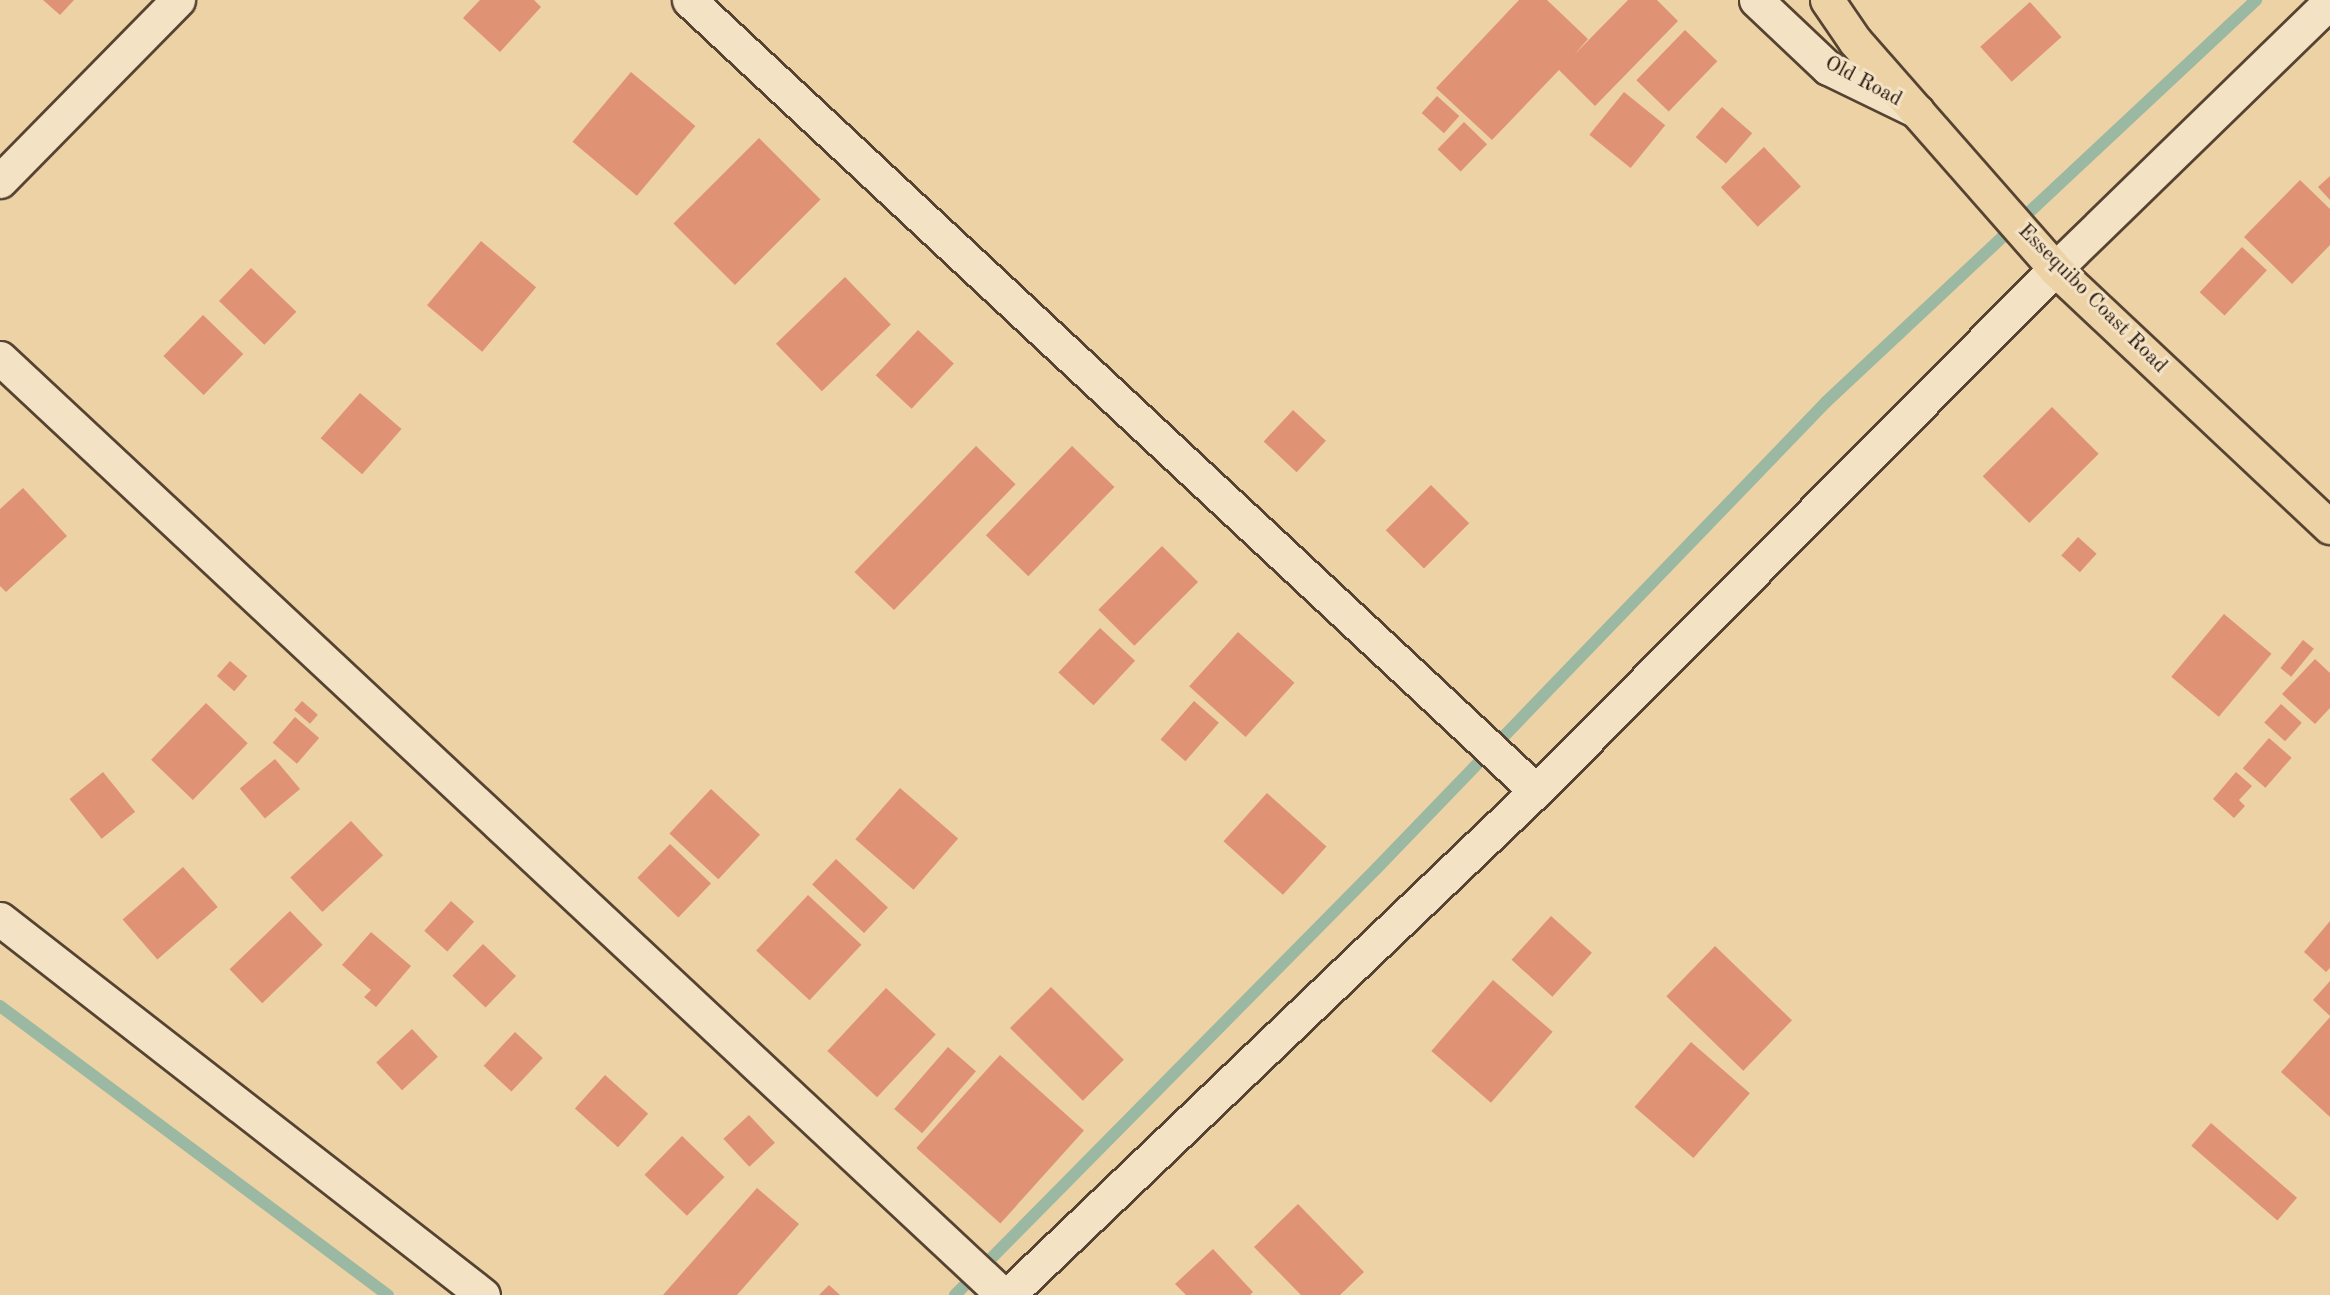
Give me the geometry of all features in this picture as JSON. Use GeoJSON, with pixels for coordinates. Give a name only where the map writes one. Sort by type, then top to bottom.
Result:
{"type":"FeatureCollection","features":[{"type":"Feature","properties":{"kind":"main road","name":"Essequibo Coast Road"},"geometry":{"type":"LineString","coordinates":[[1827,0],[1855,41],[2055,269],[2330,527]]}},
{"type":"Feature","properties":{"kind":"street"},"geometry":{"type":"LineString","coordinates":[[0,181],[178,0]]}},
{"type":"Feature","properties":{"kind":"street"},"geometry":{"type":"LineString","coordinates":[[688,0],[1536,791]]}},
{"type":"Feature","properties":{"kind":"street","name":"Old Road"},"geometry":{"type":"LineString","coordinates":[[1756,0],[1828,68],[1919,112]]}},
{"type":"Feature","properties":{"kind":"street"},"geometry":{"type":"LineString","coordinates":[[1008,1295],[1536,791],[2055,269],[2330,2]]}},
{"type":"Feature","properties":{"kind":"street"},"geometry":{"type":"LineString","coordinates":[[0,358],[1003,1295]]}},
{"type":"Feature","properties":{"kind":"street"},"geometry":{"type":"LineString","coordinates":[[0,919],[483,1295]]}},
{"type":"Feature","properties":{"kind":"building"},"geometry":{"type":"Polygon","coordinates":[[[43,0],[74,0],[60,15],[43,0]]]}},
{"type":"Feature","properties":{"kind":"building"},"geometry":{"type":"Polygon","coordinates":[[[480,0],[534,0],[541,7],[500,52],[463,18],[480,0]]]}},
{"type":"Feature","properties":{"kind":"building"},"geometry":{"type":"Polygon","coordinates":[[[1519,0],[1547,0],[1588,39],[1574,55],[1628,0],[1657,0],[1678,21],[1595,106],[1559,70],[1492,140],[1436,88],[1519,0]]]}},
{"type":"Feature","properties":{"kind":"building"},"geometry":{"type":"Polygon","coordinates":[[[2030,2],[2061,37],[2012,82],[1980,47],[2030,2]]]}},
{"type":"Feature","properties":{"kind":"building"},"geometry":{"type":"Polygon","coordinates":[[[1685,30],[1717,61],[1669,112],[1636,80],[1685,30]]]}},
{"type":"Feature","properties":{"kind":"building"},"geometry":{"type":"Polygon","coordinates":[[[631,72],[695,126],[637,196],[573,142],[631,72]]]}},
{"type":"Feature","properties":{"kind":"building"},"geometry":{"type":"Polygon","coordinates":[[[1624,92],[1665,125],[1631,168],[1589,135],[1624,92]]]}},
{"type":"Feature","properties":{"kind":"building"},"geometry":{"type":"Polygon","coordinates":[[[1437,96],[1459,116],[1444,133],[1422,113],[1437,96]]]}},
{"type":"Feature","properties":{"kind":"building"},"geometry":{"type":"Polygon","coordinates":[[[1722,107],[1752,133],[1726,163],[1696,137],[1722,107]]]}},
{"type":"Feature","properties":{"kind":"building"},"geometry":{"type":"Polygon","coordinates":[[[1464,122],[1487,144],[1461,172],[1438,149],[1464,122]]]}},
{"type":"Feature","properties":{"kind":"building"},"geometry":{"type":"Polygon","coordinates":[[[759,138],[821,200],[735,285],[673,224],[759,138]]]}},
{"type":"Feature","properties":{"kind":"building"},"geometry":{"type":"Polygon","coordinates":[[[1764,147],[1801,186],[1758,227],[1721,187],[1764,147]]]}},
{"type":"Feature","properties":{"kind":"building"},"geometry":{"type":"Polygon","coordinates":[[[2330,176],[2330,200],[2318,187],[2330,176]]]}},
{"type":"Feature","properties":{"kind":"building"},"geometry":{"type":"Polygon","coordinates":[[[2300,180],[2330,209],[2330,245],[2292,284],[2244,237],[2300,180]]]}},
{"type":"Feature","properties":{"kind":"building"},"geometry":{"type":"Polygon","coordinates":[[[481,241],[536,287],[482,352],[427,305],[481,241]]]}},
{"type":"Feature","properties":{"kind":"building"},"geometry":{"type":"Polygon","coordinates":[[[2242,247],[2267,270],[2225,316],[2200,292],[2242,247]]]}},
{"type":"Feature","properties":{"kind":"building"},"geometry":{"type":"Polygon","coordinates":[[[251,268],[296,312],[264,345],[219,301],[251,268]]]}},
{"type":"Feature","properties":{"kind":"building"},"geometry":{"type":"Polygon","coordinates":[[[845,277],[891,324],[822,391],[776,344],[845,277]]]}},
{"type":"Feature","properties":{"kind":"building"},"geometry":{"type":"Polygon","coordinates":[[[203,315],[243,354],[204,395],[163,356],[203,315]]]}},
{"type":"Feature","properties":{"kind":"building"},"geometry":{"type":"Polygon","coordinates":[[[918,330],[954,363],[912,409],[876,375],[918,330]]]}},
{"type":"Feature","properties":{"kind":"building"},"geometry":{"type":"Polygon","coordinates":[[[360,393],[402,429],[362,474],[321,438],[360,393]]]}},
{"type":"Feature","properties":{"kind":"building"},"geometry":{"type":"Polygon","coordinates":[[[2052,407],[2099,454],[2029,523],[1983,476],[2052,407]]]}},
{"type":"Feature","properties":{"kind":"building"},"geometry":{"type":"Polygon","coordinates":[[[1293,410],[1326,441],[1297,472],[1264,441],[1293,410]]]}},
{"type":"Feature","properties":{"kind":"building"},"geometry":{"type":"Polygon","coordinates":[[[976,446],[1016,484],[894,610],[854,572],[976,446]]]}},
{"type":"Feature","properties":{"kind":"building"},"geometry":{"type":"Polygon","coordinates":[[[1072,446],[1114,487],[1028,576],[986,535],[1072,446]]]}},
{"type":"Feature","properties":{"kind":"building"},"geometry":{"type":"Polygon","coordinates":[[[1431,485],[1469,523],[1424,568],[1386,530],[1431,485]]]}},
{"type":"Feature","properties":{"kind":"building"},"geometry":{"type":"Polygon","coordinates":[[[23,488],[67,536],[6,592],[0,586],[0,509],[23,488]]]}},
{"type":"Feature","properties":{"kind":"building"},"geometry":{"type":"Polygon","coordinates":[[[2078,537],[2097,554],[2080,572],[2061,556],[2078,537]]]}},
{"type":"Feature","properties":{"kind":"building"},"geometry":{"type":"Polygon","coordinates":[[[1162,546],[1198,582],[1134,646],[1098,610],[1162,546]]]}},
{"type":"Feature","properties":{"kind":"building"},"geometry":{"type":"Polygon","coordinates":[[[2224,614],[2271,654],[2219,717],[2171,677],[2224,614]]]}},
{"type":"Feature","properties":{"kind":"building"},"geometry":{"type":"Polygon","coordinates":[[[1100,628],[1135,661],[1094,705],[1058,673],[1100,628]]]}},
{"type":"Feature","properties":{"kind":"building"},"geometry":{"type":"Polygon","coordinates":[[[1238,632],[1294,683],[1246,737],[1189,686],[1238,632]]]}},
{"type":"Feature","properties":{"kind":"building"},"geometry":{"type":"Polygon","coordinates":[[[2303,640],[2314,649],[2291,677],[2280,668],[2303,640]]]}},
{"type":"Feature","properties":{"kind":"building"},"geometry":{"type":"Polygon","coordinates":[[[2315,659],[2330,673],[2330,708],[2315,724],[2282,694],[2315,659]]]}},
{"type":"Feature","properties":{"kind":"building"},"geometry":{"type":"Polygon","coordinates":[[[230,661],[247,676],[234,691],[217,676],[230,661]]]}},
{"type":"Feature","properties":{"kind":"building"},"geometry":{"type":"Polygon","coordinates":[[[302,701],[318,715],[310,724],[294,710],[302,701]]]}},
{"type":"Feature","properties":{"kind":"building"},"geometry":{"type":"Polygon","coordinates":[[[1194,701],[1219,723],[1185,761],[1161,739],[1194,701]]]}},
{"type":"Feature","properties":{"kind":"building"},"geometry":{"type":"Polygon","coordinates":[[[206,703],[248,743],[193,800],[151,760],[206,703]]]}},
{"type":"Feature","properties":{"kind":"building"},"geometry":{"type":"Polygon","coordinates":[[[2281,704],[2302,723],[2285,741],[2264,723],[2281,704]]]}},
{"type":"Feature","properties":{"kind":"building"},"geometry":{"type":"Polygon","coordinates":[[[295,717],[319,738],[297,764],[273,743],[295,717]]]}},
{"type":"Feature","properties":{"kind":"building"},"geometry":{"type":"Polygon","coordinates":[[[2269,738],[2292,758],[2265,788],[2243,768],[2269,738]]]}},
{"type":"Feature","properties":{"kind":"building"},"geometry":{"type":"Polygon","coordinates":[[[275,759],[300,789],[265,818],[240,789],[275,759]]]}},
{"type":"Feature","properties":{"kind":"building"},"geometry":{"type":"Polygon","coordinates":[[[103,772],[135,812],[102,839],[70,799],[103,772]]]}},
{"type":"Feature","properties":{"kind":"building"},"geometry":{"type":"Polygon","coordinates":[[[2236,772],[2252,786],[2239,800],[2245,806],[2234,818],[2213,799],[2236,772]]]}},
{"type":"Feature","properties":{"kind":"building"},"geometry":{"type":"Polygon","coordinates":[[[900,788],[958,839],[914,890],[855,839],[900,788]]]}},
{"type":"Feature","properties":{"kind":"building"},"geometry":{"type":"Polygon","coordinates":[[[711,789],[760,835],[718,879],[669,834],[711,789]]]}},
{"type":"Feature","properties":{"kind":"building"},"geometry":{"type":"Polygon","coordinates":[[[1267,793],[1326,847],[1283,895],[1224,841],[1267,793]]]}},
{"type":"Feature","properties":{"kind":"building"},"geometry":{"type":"Polygon","coordinates":[[[351,821],[383,855],[322,912],[290,878],[351,821]]]}},
{"type":"Feature","properties":{"kind":"building"},"geometry":{"type":"Polygon","coordinates":[[[670,844],[711,884],[678,917],[637,878],[670,844]]]}},
{"type":"Feature","properties":{"kind":"building"},"geometry":{"type":"Polygon","coordinates":[[[836,859],[888,907],[864,933],[812,885],[836,859]]]}},
{"type":"Feature","properties":{"kind":"building"},"geometry":{"type":"Polygon","coordinates":[[[183,867],[218,907],[157,959],[123,919],[183,867]]]}},
{"type":"Feature","properties":{"kind":"building"},"geometry":{"type":"Polygon","coordinates":[[[808,895],[861,945],[810,1000],[756,951],[808,895]]]}},
{"type":"Feature","properties":{"kind":"building"},"geometry":{"type":"Polygon","coordinates":[[[451,901],[474,922],[447,951],[424,931],[451,901]]]}},
{"type":"Feature","properties":{"kind":"building"},"geometry":{"type":"Polygon","coordinates":[[[290,911],[323,945],[262,1003],[230,969],[290,911]]]}},
{"type":"Feature","properties":{"kind":"building"},"geometry":{"type":"Polygon","coordinates":[[[1551,916],[1592,953],[1552,997],[1512,960],[1551,916]]]}},
{"type":"Feature","properties":{"kind":"building"},"geometry":{"type":"Polygon","coordinates":[[[2330,921],[2330,968],[2326,972],[2304,952],[2330,921]]]}},
{"type":"Feature","properties":{"kind":"building"},"geometry":{"type":"Polygon","coordinates":[[[371,932],[411,966],[376,1007],[364,997],[371,990],[342,965],[371,932]]]}},
{"type":"Feature","properties":{"kind":"building"},"geometry":{"type":"Polygon","coordinates":[[[483,944],[516,976],[486,1008],[452,976],[483,944]]]}},
{"type":"Feature","properties":{"kind":"building"},"geometry":{"type":"Polygon","coordinates":[[[1715,946],[1792,1020],[1743,1071],[1666,996],[1715,946]]]}},
{"type":"Feature","properties":{"kind":"building"},"geometry":{"type":"Polygon","coordinates":[[[1493,980],[1553,1032],[1491,1103],[1431,1051],[1493,980]]]}},
{"type":"Feature","properties":{"kind":"building"},"geometry":{"type":"Polygon","coordinates":[[[2330,981],[2330,1016],[2313,1000],[2330,981]]]}},
{"type":"Feature","properties":{"kind":"building"},"geometry":{"type":"Polygon","coordinates":[[[1051,987],[1124,1060],[1083,1101],[1010,1028],[1051,987]]]}},
{"type":"Feature","properties":{"kind":"building"},"geometry":{"type":"Polygon","coordinates":[[[886,988],[936,1034],[877,1097],[827,1051],[886,988]]]}},
{"type":"Feature","properties":{"kind":"building"},"geometry":{"type":"Polygon","coordinates":[[[2330,1017],[2330,1117],[2281,1072],[2330,1017]]]}},
{"type":"Feature","properties":{"kind":"building"},"geometry":{"type":"Polygon","coordinates":[[[412,1029],[438,1057],[402,1090],[376,1062],[412,1029]]]}},
{"type":"Feature","properties":{"kind":"building"},"geometry":{"type":"Polygon","coordinates":[[[515,1032],[543,1058],[511,1092],[484,1066],[515,1032]]]}},
{"type":"Feature","properties":{"kind":"building"},"geometry":{"type":"Polygon","coordinates":[[[1691,1042],[1750,1093],[1693,1158],[1635,1107],[1691,1042]]]}},
{"type":"Feature","properties":{"kind":"building"},"geometry":{"type":"Polygon","coordinates":[[[948,1047],[976,1071],[922,1133],[894,1109],[948,1047]]]}},
{"type":"Feature","properties":{"kind":"building"},"geometry":{"type":"Polygon","coordinates":[[[1000,1055],[1084,1131],[1000,1224],[916,1148],[1000,1055]]]}},
{"type":"Feature","properties":{"kind":"building"},"geometry":{"type":"Polygon","coordinates":[[[605,1075],[648,1114],[618,1147],[575,1108],[605,1075]]]}},
{"type":"Feature","properties":{"kind":"building"},"geometry":{"type":"Polygon","coordinates":[[[749,1115],[775,1143],[749,1167],[723,1139],[749,1115]]]}},
{"type":"Feature","properties":{"kind":"building"},"geometry":{"type":"Polygon","coordinates":[[[2211,1123],[2297,1198],[2277,1220],[2191,1146],[2211,1123]]]}},
{"type":"Feature","properties":{"kind":"building"},"geometry":{"type":"Polygon","coordinates":[[[682,1136],[724,1177],[687,1216],[644,1175],[682,1136]]]}},
{"type":"Feature","properties":{"kind":"building"},"geometry":{"type":"Polygon","coordinates":[[[757,1188],[799,1224],[737,1295],[663,1295],[757,1188]]]}},
{"type":"Feature","properties":{"kind":"building"},"geometry":{"type":"Polygon","coordinates":[[[1298,1204],[1364,1272],[1340,1295],[1301,1295],[1254,1247],[1298,1204]]]}},
{"type":"Feature","properties":{"kind":"building"},"geometry":{"type":"Polygon","coordinates":[[[1213,1249],[1253,1292],[1250,1295],[1186,1295],[1175,1284],[1213,1249]]]}},
{"type":"Feature","properties":{"kind":"building"},"geometry":{"type":"Polygon","coordinates":[[[829,1285],[840,1295],[819,1295],[829,1285]]]}},
{"type":"Feature","properties":{"kind":"waterway"},"geometry":{"type":"LineString","coordinates":[[955,1295],[1377,868],[1826,402],[2256,0]]}},
{"type":"Feature","properties":{"kind":"waterway"},"geometry":{"type":"LineString","coordinates":[[0,1006],[388,1295]]}}]}
